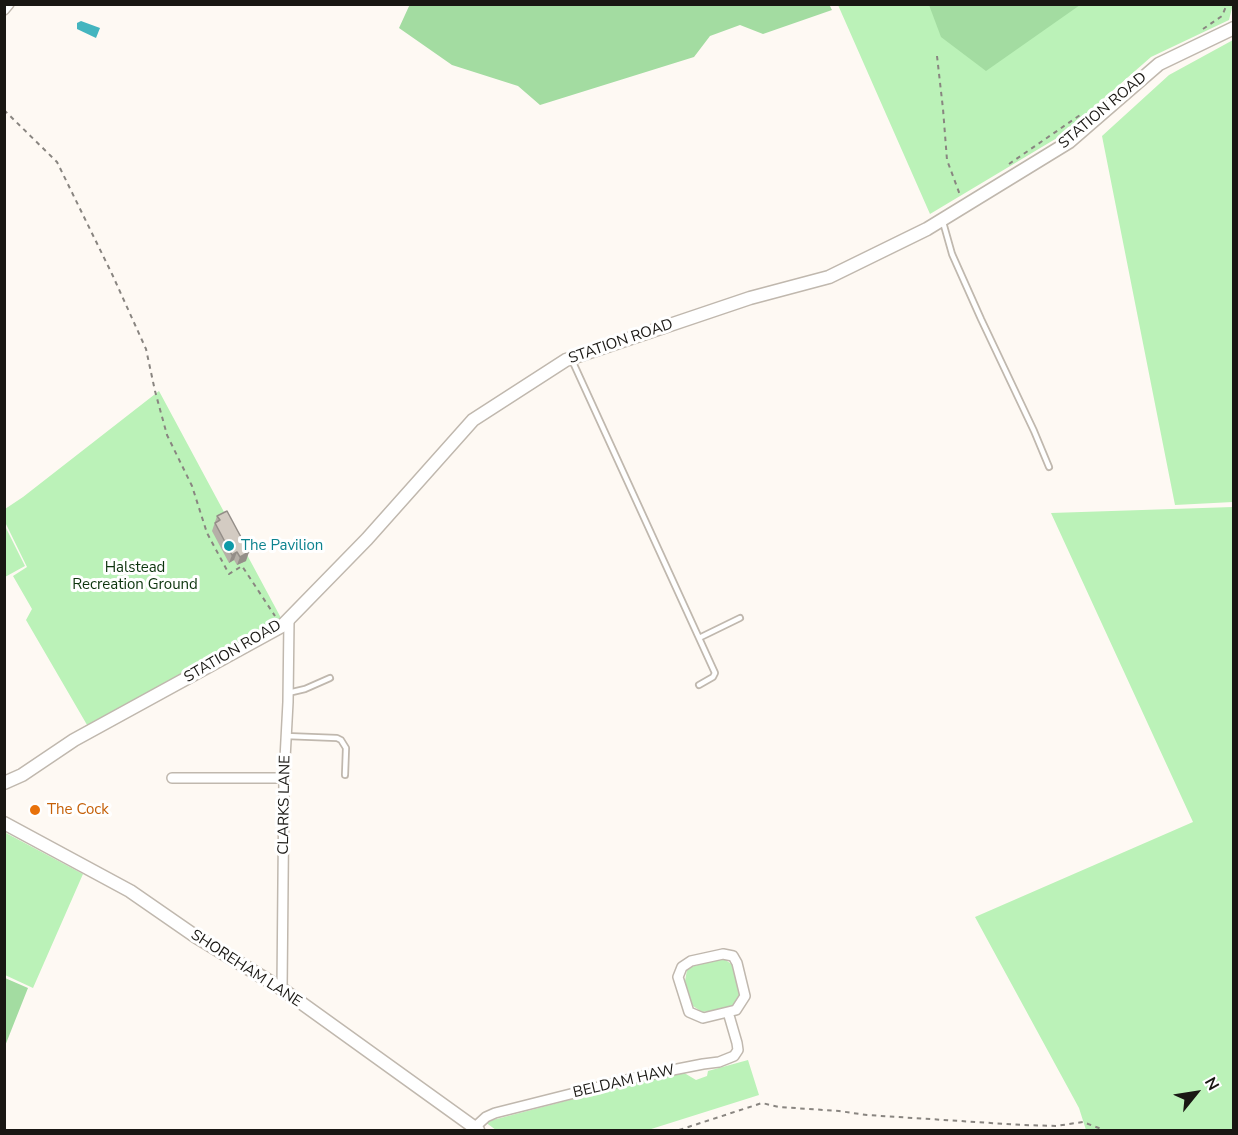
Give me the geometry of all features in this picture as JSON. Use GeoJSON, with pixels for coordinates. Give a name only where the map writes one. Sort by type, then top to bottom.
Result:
{"type":"FeatureCollection","features":[{"type":"Feature","properties":{"kind":"street"},"geometry":{"type":"LineString","coordinates":[[4,10],[9,4]]}},
{"type":"Feature","properties":{"kind":"street","name":"STATION ROAD"},"geometry":{"type":"LineString","coordinates":[[4,783],[22,775],[74,740],[285,623],[367,539],[473,420],[566,360],[750,298],[830,277],[927,229],[1069,142],[1159,64],[1233,28]]}},
{"type":"Feature","properties":{"kind":"street","name":"CLARKS LANE"},"geometry":{"type":"LineString","coordinates":[[282,989],[284,778],[288,693],[285,623]]}},
{"type":"Feature","properties":{"kind":"street"},"geometry":{"type":"LineString","coordinates":[[172,778],[284,778]]}},
{"type":"Feature","properties":{"kind":"street","name":"SHOREHAM LANE"},"geometry":{"type":"LineString","coordinates":[[4,823],[130,891],[195,936],[282,989],[476,1129]]}},
{"type":"Feature","properties":{"kind":"street"},"geometry":{"type":"LineString","coordinates":[[723,954],[733,956],[737,963],[745,996],[736,1010],[728,1012],[703,1018],[689,1012],[678,977],[682,967],[690,961],[723,954]]}},
{"type":"Feature","properties":{"kind":"street","name":"BELDAM HAW"},"geometry":{"type":"LineString","coordinates":[[476,1129],[486,1117],[495,1113],[642,1076],[719,1062],[734,1056],[738,1050],[728,1012]]}},
{"type":"Feature","properties":{"kind":"lane"},"geometry":{"type":"LineString","coordinates":[[942,219],[952,254],[1049,467]]}},
{"type":"Feature","properties":{"kind":"lane"},"geometry":{"type":"LineString","coordinates":[[571,358],[715,673],[713,677],[699,685]]}},
{"type":"Feature","properties":{"kind":"lane"},"geometry":{"type":"LineString","coordinates":[[699,638],[740,618]]}},
{"type":"Feature","properties":{"kind":"lane"},"geometry":{"type":"LineString","coordinates":[[288,693],[305,689],[330,678]]}},
{"type":"Feature","properties":{"kind":"lane"},"geometry":{"type":"LineString","coordinates":[[286,736],[341,740],[346,748],[345,776]]}},
{"type":"Feature","properties":{"kind":"path"},"geometry":{"type":"LineString","coordinates":[[1195,34],[1222,16],[1227,4]]}},
{"type":"Feature","properties":{"kind":"path"},"geometry":{"type":"LineString","coordinates":[[937,56],[947,160],[960,196]]}},
{"type":"Feature","properties":{"kind":"path"},"geometry":{"type":"LineString","coordinates":[[4,110],[57,162],[112,274],[146,349],[154,391],[167,435],[192,486],[207,533],[229,574],[242,566],[285,623]]}},
{"type":"Feature","properties":{"kind":"path"},"geometry":{"type":"LineString","coordinates":[[1010,164],[1086,111]]}},
{"type":"Feature","properties":{"kind":"path"},"geometry":{"type":"LineString","coordinates":[[679,1131],[762,1103],[779,1107],[867,1115],[1022,1125],[1056,1126],[1083,1122],[1104,1131]]}},
{"type":"Feature","properties":{"kind":"green space"},"geometry":{"type":"Polygon","coordinates":[[[410,4],[829,4],[832,10],[763,34],[740,25],[710,36],[694,57],[540,105],[518,86],[452,65],[399,28],[410,4]]]}},
{"type":"Feature","properties":{"kind":"green space"},"geometry":{"type":"Polygon","coordinates":[[[929,4],[1080,5],[986,71],[941,37],[929,4]]]}},
{"type":"Feature","properties":{"kind":"green space"},"geometry":{"type":"Polygon","coordinates":[[[1233,4],[1229,20],[1151,57],[1062,135],[930,214],[838,5],[1233,4]]]}},
{"type":"Feature","properties":{"kind":"green space"},"geometry":{"type":"Polygon","coordinates":[[[1233,40],[1233,502],[1175,505],[1102,136],[1169,75],[1233,40]]]}},
{"type":"Feature","properties":{"kind":"green space","name":"Halstead Recreation Ground"},"geometry":{"type":"Polygon","coordinates":[[[159,391],[281,618],[90,730],[26,620],[32,609],[13,576],[27,567],[5,522],[5,509],[159,391]]]}},
{"type":"Feature","properties":{"kind":"green space"},"geometry":{"type":"Polygon","coordinates":[[[1233,507],[1233,1130],[1086,1130],[1079,1108],[975,917],[1193,822],[1051,513],[1233,507]]]}},
{"type":"Feature","properties":{"kind":"green space"},"geometry":{"type":"Polygon","coordinates":[[[5,526],[25,566],[4,577],[5,526]]]}},
{"type":"Feature","properties":{"kind":"green space"},"geometry":{"type":"Polygon","coordinates":[[[4,832],[83,874],[33,988],[5,975],[4,832]]]}},
{"type":"Feature","properties":{"kind":"green space"},"geometry":{"type":"Polygon","coordinates":[[[717,959],[724,959],[733,965],[741,994],[739,1002],[734,1007],[702,1012],[693,1006],[689,999],[685,981],[687,970],[717,959]]]}},
{"type":"Feature","properties":{"kind":"green space"},"geometry":{"type":"Polygon","coordinates":[[[5,978],[28,988],[5,1046],[5,978]]]}},
{"type":"Feature","properties":{"kind":"green space"},"geometry":{"type":"Polygon","coordinates":[[[748,1060],[759,1095],[648,1130],[496,1130],[485,1122],[681,1071],[696,1080],[707,1076],[708,1071],[748,1060]]]}},
{"type":"Feature","properties":{"kind":"water"},"geometry":{"type":"Polygon","coordinates":[[[81,21],[100,28],[96,38],[77,29],[77,23],[81,21]]]}},
{"type":"Feature","properties":{"kind":"building"},"geometry":{"type":"Polygon","coordinates":[[[227,511],[249,552],[240,557],[237,552],[232,555],[215,523],[220,520],[217,516],[227,511]]]}},
{"type":"Feature","properties":{"kind":"place","name":"The Pavilion"},"geometry":{"type":"Point","coordinates":[229,546]}},
{"type":"Feature","properties":{"kind":"place","name":"The Cock"},"geometry":{"type":"Point","coordinates":[35,810]}}]}
